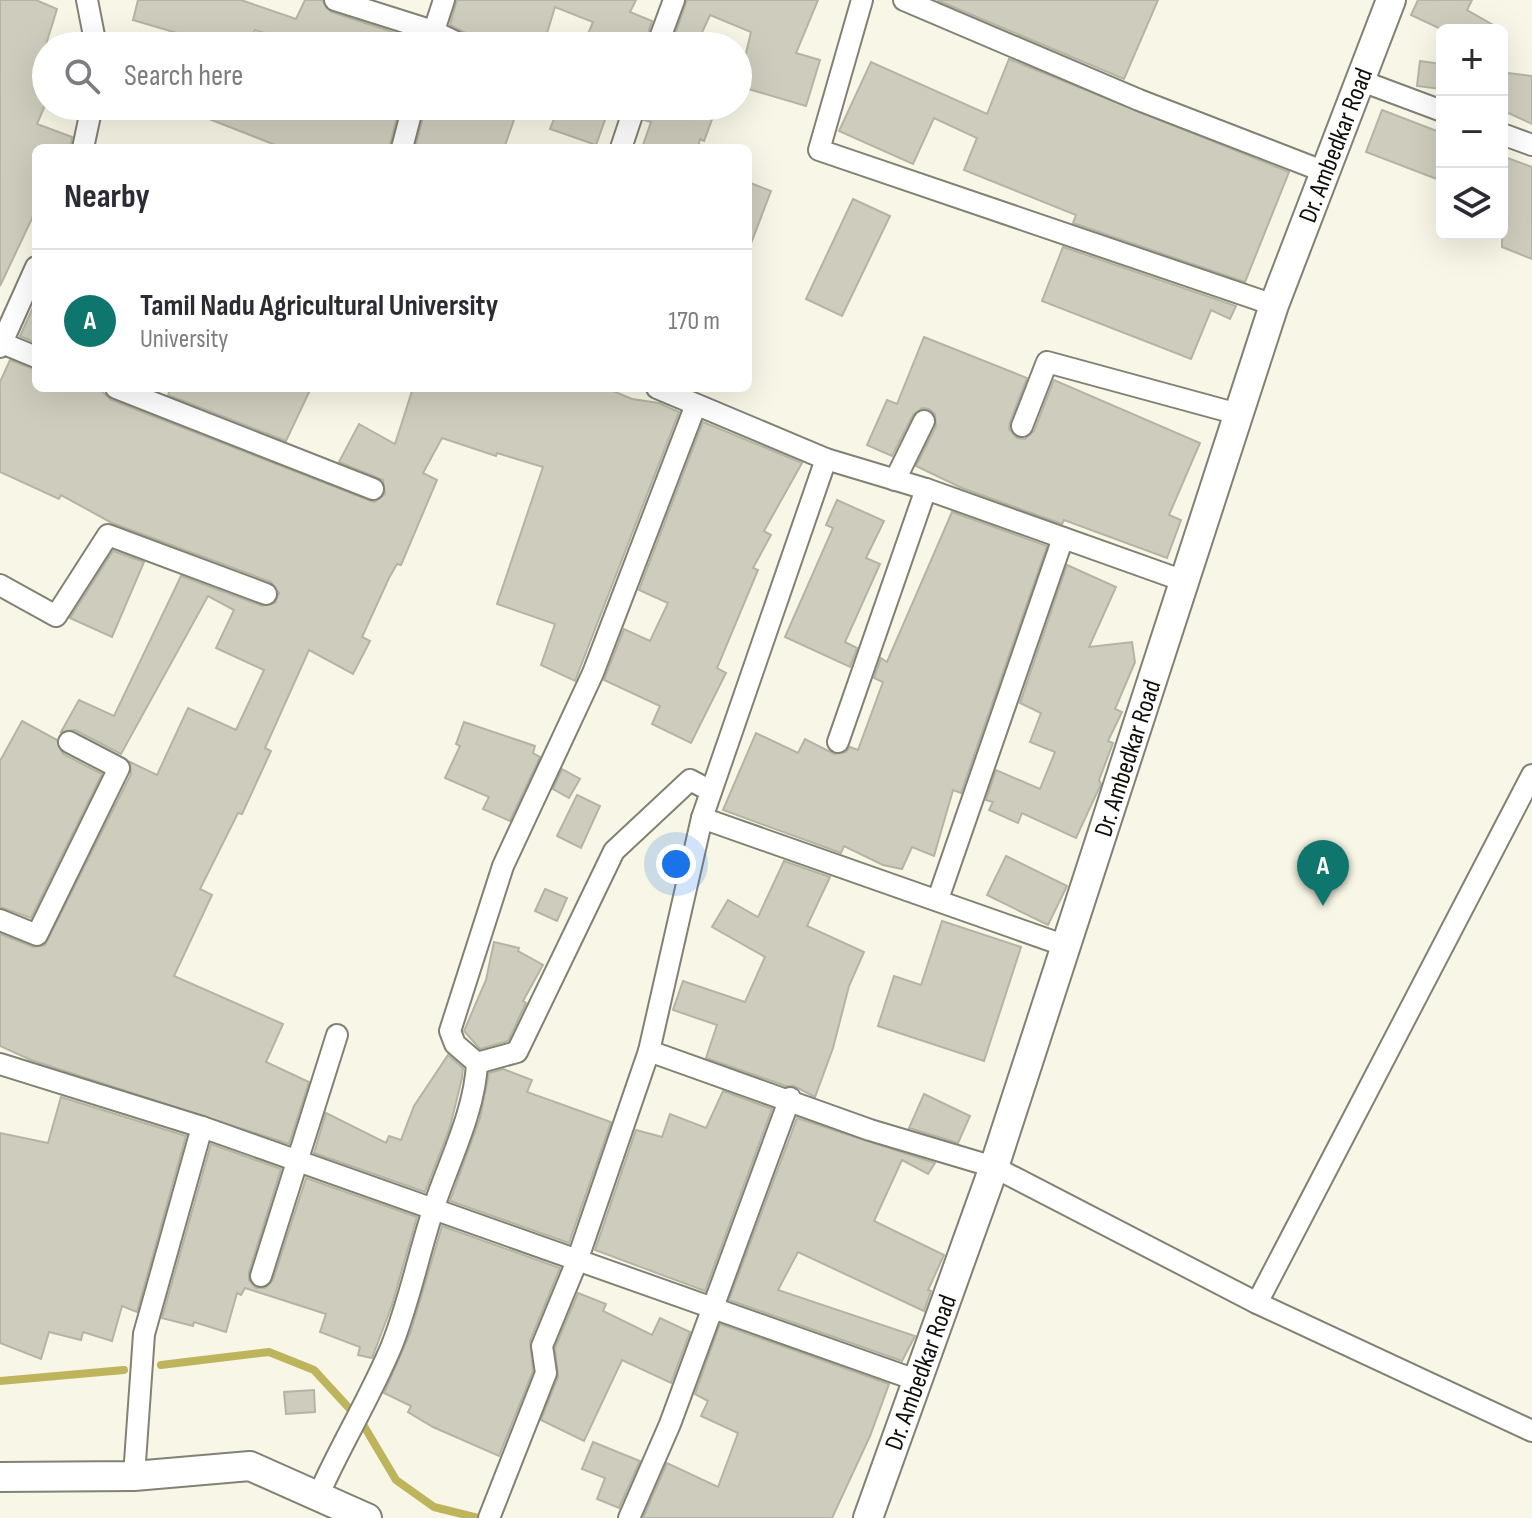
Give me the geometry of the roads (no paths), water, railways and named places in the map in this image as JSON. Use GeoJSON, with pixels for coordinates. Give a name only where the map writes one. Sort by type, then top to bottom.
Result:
{"type":"FeatureCollection","features":[{"type":"Feature","properties":{"kind":"street"},"geometry":{"type":"LineString","coordinates":[[87,0],[93,32]]}},
{"type":"Feature","properties":{"kind":"street"},"geometry":{"type":"LineString","coordinates":[[335,0],[416,32]]}},
{"type":"Feature","properties":{"kind":"street"},"geometry":{"type":"LineString","coordinates":[[433,32],[444,0]]}},
{"type":"Feature","properties":{"kind":"street"},"geometry":{"type":"LineString","coordinates":[[662,32],[674,0]]}},
{"type":"Feature","properties":{"kind":"street"},"geometry":{"type":"LineString","coordinates":[[862,0],[819,150],[1274,305]]}},
{"type":"Feature","properties":{"kind":"street"},"geometry":{"type":"LineString","coordinates":[[904,0],[1139,100],[1325,172]]}},
{"type":"Feature","properties":{"kind":"street","name":"Dr. Ambedkar Road"},"geometry":{"type":"LineString","coordinates":[[868,1518],[994,1167],[1274,305],[1391,0]]}},
{"type":"Feature","properties":{"kind":"street"},"geometry":{"type":"LineString","coordinates":[[1359,80],[1436,109]]}},
{"type":"Feature","properties":{"kind":"street"},"geometry":{"type":"LineString","coordinates":[[84,144],[89,120]]}},
{"type":"Feature","properties":{"kind":"street"},"geometry":{"type":"LineString","coordinates":[[403,144],[409,120]]}},
{"type":"Feature","properties":{"kind":"street"},"geometry":{"type":"LineString","coordinates":[[622,144],[629,120]]}},
{"type":"Feature","properties":{"kind":"street"},"geometry":{"type":"LineString","coordinates":[[1508,136],[1532,145]]}},
{"type":"Feature","properties":{"kind":"street"},"geometry":{"type":"LineString","coordinates":[[32,276],[1,345],[32,356]]}},
{"type":"Feature","properties":{"kind":"street"},"geometry":{"type":"LineString","coordinates":[[1022,426],[1047,362],[1238,414]]}},
{"type":"Feature","properties":{"kind":"street"},"geometry":{"type":"LineString","coordinates":[[126,392],[373,489]]}},
{"type":"Feature","properties":{"kind":"street"},"geometry":{"type":"LineString","coordinates":[[665,392],[826,459],[926,489],[1184,581]]}},
{"type":"Feature","properties":{"kind":"street"},"geometry":{"type":"LineString","coordinates":[[477,1063],[455,1044],[450,1031],[503,866],[593,673],[695,407]]}},
{"type":"Feature","properties":{"kind":"street"},"geometry":{"type":"LineString","coordinates":[[895,480],[924,421]]}},
{"type":"Feature","properties":{"kind":"street"},"geometry":{"type":"LineString","coordinates":[[489,1518],[546,1373],[542,1346],[577,1261],[649,1051],[702,818],[826,459]]}},
{"type":"Feature","properties":{"kind":"street"},"geometry":{"type":"LineString","coordinates":[[838,742],[926,489]]}},
{"type":"Feature","properties":{"kind":"street"},"geometry":{"type":"LineString","coordinates":[[0,585],[56,616],[108,535],[266,594]]}},
{"type":"Feature","properties":{"kind":"street"},"geometry":{"type":"LineString","coordinates":[[938,899],[1063,538]]}},
{"type":"Feature","properties":{"kind":"street"},"geometry":{"type":"LineString","coordinates":[[0,920],[37,935],[119,768],[69,742]]}},
{"type":"Feature","properties":{"kind":"street"},"geometry":{"type":"LineString","coordinates":[[1257,1303],[1532,775]]}},
{"type":"Feature","properties":{"kind":"street"},"geometry":{"type":"LineString","coordinates":[[477,1063],[517,1052],[614,851],[690,780],[711,791]]}},
{"type":"Feature","properties":{"kind":"street"},"geometry":{"type":"LineString","coordinates":[[702,818],[1066,946]]}},
{"type":"Feature","properties":{"kind":"street"},"geometry":{"type":"LineString","coordinates":[[261,1276],[337,1035]]}},
{"type":"Feature","properties":{"kind":"street"},"geometry":{"type":"LineString","coordinates":[[649,1051],[790,1098],[870,1130],[994,1167],[1257,1303],[1532,1431]]}},
{"type":"Feature","properties":{"kind":"street"},"geometry":{"type":"LineString","coordinates":[[319,1494],[344,1436],[391,1347],[417,1274],[432,1211],[469,1107],[477,1063]]}},
{"type":"Feature","properties":{"kind":"street"},"geometry":{"type":"LineString","coordinates":[[0,1064],[202,1127],[711,1310],[916,1380]]}},
{"type":"Feature","properties":{"kind":"street"},"geometry":{"type":"LineString","coordinates":[[629,1518],[670,1424],[790,1098]]}},
{"type":"Feature","properties":{"kind":"street"},"geometry":{"type":"LineString","coordinates":[[134,1476],[144,1334],[202,1127]]}},
{"type":"Feature","properties":{"kind":"street"},"geometry":{"type":"LineString","coordinates":[[0,1477],[134,1476],[250,1466],[319,1494],[367,1518]]}},
{"type":"Feature","properties":{"kind":"waterway"},"geometry":{"type":"LineString","coordinates":[[161,1365],[269,1352],[314,1370],[348,1407]]}},
{"type":"Feature","properties":{"kind":"waterway"},"geometry":{"type":"LineString","coordinates":[[0,1381],[124,1370]]}},
{"type":"Feature","properties":{"kind":"waterway"},"geometry":{"type":"LineString","coordinates":[[361,1421],[396,1480],[434,1507],[478,1518]]}},
{"type":"Feature","properties":{"kind":"place","name":"Tamil Nadu Agricultural University"},"geometry":{"type":"Point","coordinates":[1323,906]}}]}
